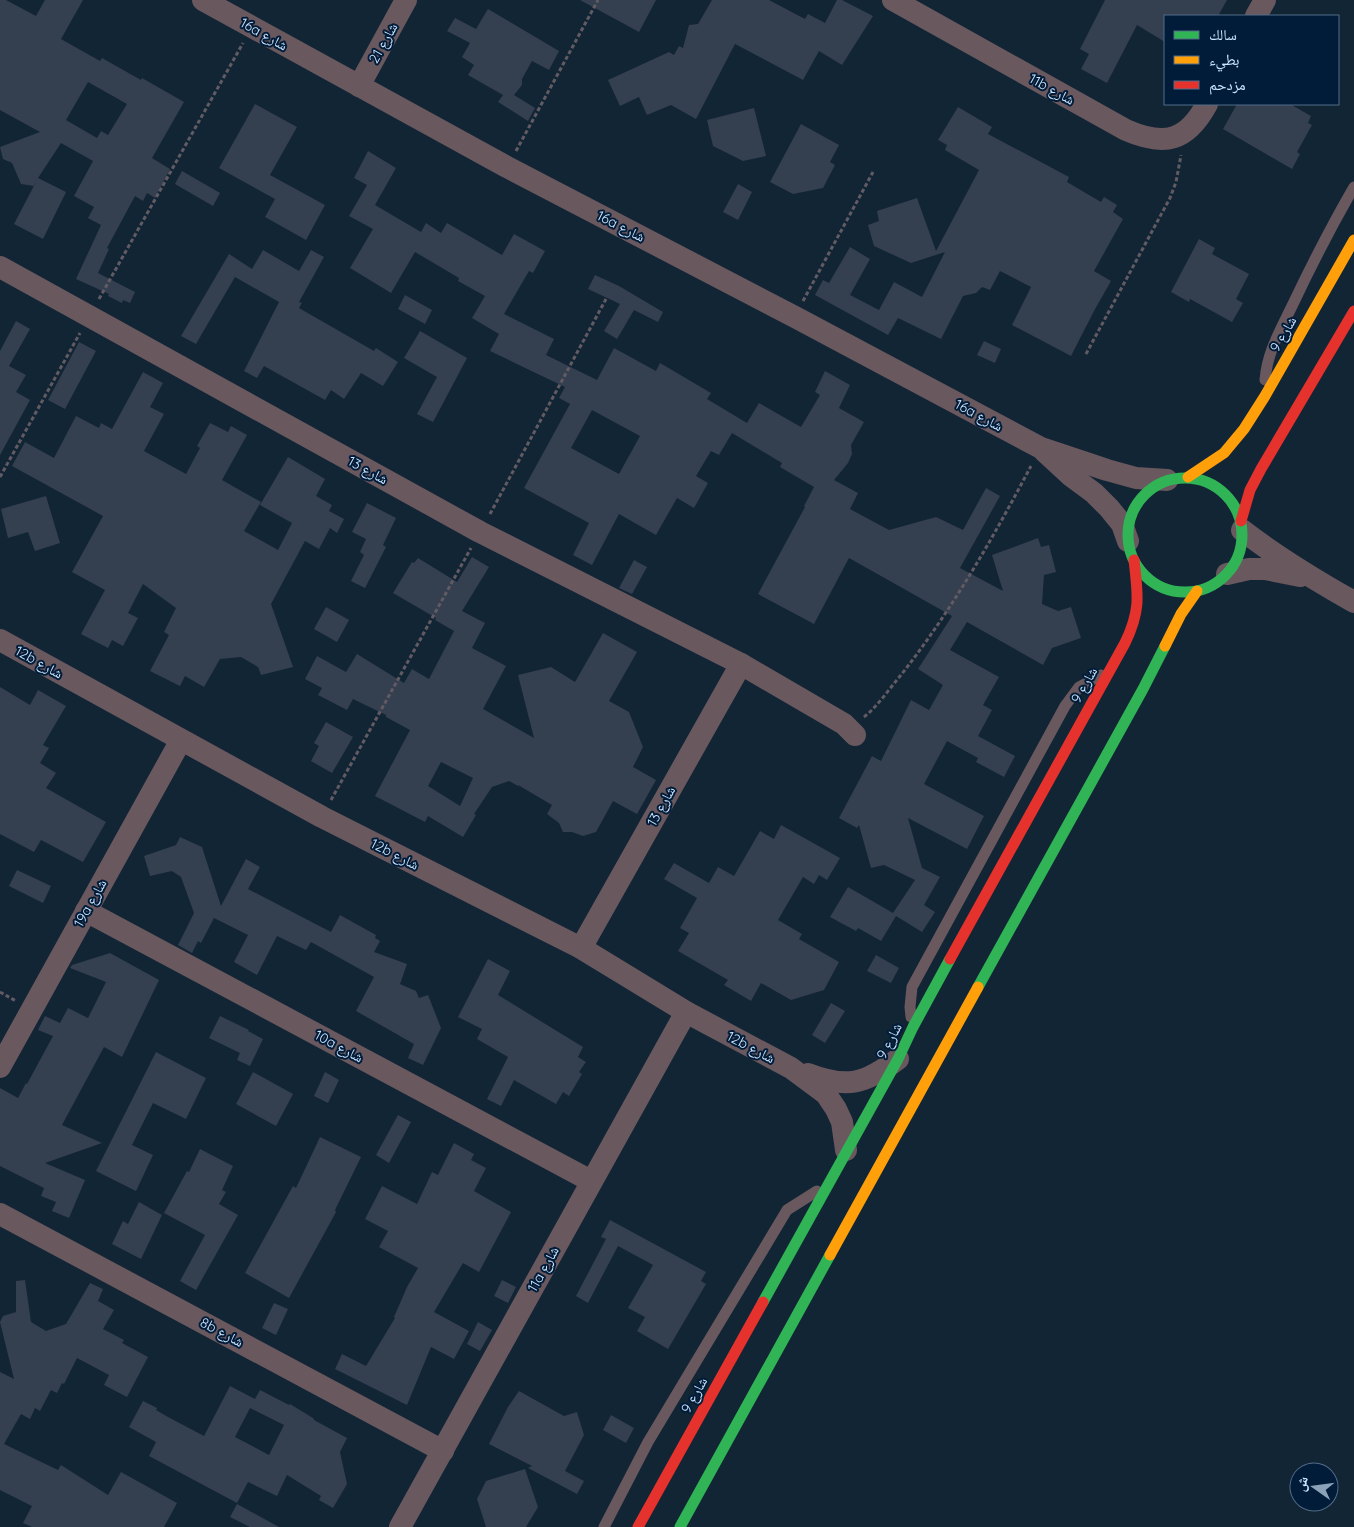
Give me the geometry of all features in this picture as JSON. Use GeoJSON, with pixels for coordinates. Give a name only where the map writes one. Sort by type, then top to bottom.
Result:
{"type":"FeatureCollection","features":[{"type":"Feature","properties":{"kind":"street","name":"16a شارع"},"geometry":{"type":"LineString","coordinates":[[203,0],[507,168],[795,317],[1041,448],[1136,478],[1178,479]]}},
{"type":"Feature","properties":{"kind":"street","name":"شارع 21"},"geometry":{"type":"LineString","coordinates":[[359,86],[406,0]]}},
{"type":"Feature","properties":{"kind":"street","name":"11b شارع"},"geometry":{"type":"LineString","coordinates":[[892,0],[1126,130],[1154,139],[1169,139],[1183,134]]}},
{"type":"Feature","properties":{"kind":"street"},"geometry":{"type":"LineString","coordinates":[[1256,15],[1264,0]]}},
{"type":"Feature","properties":{"kind":"street"},"geometry":{"type":"LineString","coordinates":[[1183,134],[1195,125],[1207,105]]}},
{"type":"Feature","properties":{"kind":"street","name":"شارع 9"},"geometry":{"type":"LineString","coordinates":[[1178,479],[1205,467],[1224,453],[1244,428],[1265,396],[1354,240]]}},
{"type":"Feature","properties":{"kind":"street","name":"شارع 13"},"geometry":{"type":"LineString","coordinates":[[0,267],[480,532],[741,664],[850,729]]}},
{"type":"Feature","properties":{"kind":"street"},"geometry":{"type":"LineString","coordinates":[[1354,311],[1250,490],[1242,526],[1242,542],[1239,553],[1228,574],[1218,582],[1197,591],[1178,592],[1160,586],[1145,576],[1131,550],[1129,525],[1133,510],[1142,497],[1153,487],[1178,479],[1206,481],[1222,490],[1234,504],[1242,526],[1267,549],[1313,579],[1354,602]]}},
{"type":"Feature","properties":{"kind":"street","name":"16a شارع"},"geometry":{"type":"LineString","coordinates":[[1041,448],[1109,508],[1122,524],[1131,550]]}},
{"type":"Feature","properties":{"kind":"street","name":"شارع 9"},"geometry":{"type":"LineString","coordinates":[[638,1527],[898,1059],[913,1027],[1109,671],[1126,645],[1135,614],[1138,593],[1131,550]]}},
{"type":"Feature","properties":{"kind":"street"},"geometry":{"type":"LineString","coordinates":[[1228,574],[1249,569],[1265,568],[1313,579]]}},
{"type":"Feature","properties":{"kind":"street"},"geometry":{"type":"LineString","coordinates":[[680,1527],[1143,689],[1181,614],[1197,591]]}},
{"type":"Feature","properties":{"kind":"street","name":"12b شارع"},"geometry":{"type":"LineString","coordinates":[[0,640],[322,817],[581,948],[686,1012],[790,1068],[826,1094],[842,1122],[846,1150]]}},
{"type":"Feature","properties":{"kind":"street","name":"شارع 13"},"geometry":{"type":"LineString","coordinates":[[581,948],[741,664]]}},
{"type":"Feature","properties":{"kind":"street","name":"19a شارع"},"geometry":{"type":"LineString","coordinates":[[0,1067],[181,740]]}},
{"type":"Feature","properties":{"kind":"street","name":"10a شارع"},"geometry":{"type":"LineString","coordinates":[[86,911],[591,1181]]}},
{"type":"Feature","properties":{"kind":"street","name":"11a شارع"},"geometry":{"type":"LineString","coordinates":[[400,1527],[444,1451],[591,1181],[686,1012]]}},
{"type":"Feature","properties":{"kind":"street","name":"12b شارع"},"geometry":{"type":"LineString","coordinates":[[790,1068],[824,1080],[845,1084],[879,1074],[898,1059]]}},
{"type":"Feature","properties":{"kind":"street","name":"8b شارع"},"geometry":{"type":"LineString","coordinates":[[0,1214],[444,1451]]}},
{"type":"Feature","properties":{"kind":"lane"},"geometry":{"type":"LineString","coordinates":[[1265,396],[1266,368],[1272,347],[1305,278],[1354,187]]}},
{"type":"Feature","properties":{"kind":"lane"},"geometry":{"type":"LineString","coordinates":[[913,1027],[910,1007],[912,987],[1065,706],[1079,687],[1109,671]]}},
{"type":"Feature","properties":{"kind":"lane"},"geometry":{"type":"LineString","coordinates":[[604,1527],[648,1442],[787,1210],[802,1199],[828,1185]]}},
{"type":"Feature","properties":{"kind":"path"},"geometry":{"type":"LineString","coordinates":[[507,168],[598,0]]}},
{"type":"Feature","properties":{"kind":"path"},"geometry":{"type":"LineString","coordinates":[[0,477],[252,27]]}},
{"type":"Feature","properties":{"kind":"path"},"geometry":{"type":"LineString","coordinates":[[1086,354],[1170,198],[1180,164],[1183,134]]}},
{"type":"Feature","properties":{"kind":"path"},"geometry":{"type":"LineString","coordinates":[[795,317],[873,172]]}},
{"type":"Feature","properties":{"kind":"path"},"geometry":{"type":"LineString","coordinates":[[322,817],[480,532],[606,299]]}},
{"type":"Feature","properties":{"kind":"path"},"geometry":{"type":"LineString","coordinates":[[850,729],[870,712],[919,652],[951,606],[1009,508],[1041,448]]}},
{"type":"Feature","properties":{"kind":"building"},"geometry":{"type":"Polygon","coordinates":[[[0,0],[6,0],[36,16],[45,0],[83,0],[61,39],[100,61],[102,58],[141,80],[142,78],[184,102],[152,158],[170,169],[155,198],[147,193],[143,201],[135,196],[107,248],[109,249],[98,273],[135,292],[130,303],[123,300],[122,303],[108,296],[109,294],[76,279],[101,225],[88,218],[94,207],[74,196],[93,161],[61,143],[38,178],[66,192],[43,239],[14,224],[34,186],[21,184],[12,163],[3,159],[0,147],[40,132],[0,110],[0,0]],[[88,82],[66,120],[97,138],[101,131],[108,135],[127,104],[88,82]]]}},
{"type":"Feature","properties":{"kind":"building"},"geometry":{"type":"Polygon","coordinates":[[[580,0],[656,0],[639,32],[580,0]]]}},
{"type":"Feature","properties":{"kind":"building"},"geometry":{"type":"Polygon","coordinates":[[[712,0],[769,0],[805,19],[808,14],[825,23],[837,0],[842,0],[873,16],[842,65],[819,51],[803,80],[735,44],[696,119],[671,105],[647,115],[639,97],[620,106],[608,80],[669,52],[674,55],[679,46],[683,48],[689,25],[698,24],[712,0]]]}},
{"type":"Feature","properties":{"kind":"building"},"geometry":{"type":"Polygon","coordinates":[[[1105,0],[1227,0],[1219,15],[1164,15],[1164,41],[1137,25],[1107,83],[1081,69],[1089,54],[1080,49],[1105,0]]]}},
{"type":"Feature","properties":{"kind":"building"},"geometry":{"type":"Polygon","coordinates":[[[488,9],[559,51],[549,70],[532,61],[522,79],[522,85],[514,95],[535,108],[528,121],[498,102],[503,95],[468,75],[474,65],[462,57],[470,43],[447,31],[455,18],[476,29],[488,9]]]}},
{"type":"Feature","properties":{"kind":"building"},"geometry":{"type":"Polygon","coordinates":[[[255,104],[297,127],[270,175],[325,205],[306,240],[265,217],[275,199],[219,168],[255,104]]]}},
{"type":"Feature","properties":{"kind":"building"},"geometry":{"type":"Polygon","coordinates":[[[1236,105],[1292,105],[1311,116],[1308,123],[1312,125],[1297,152],[1300,154],[1292,169],[1223,129],[1236,105]]]}},
{"type":"Feature","properties":{"kind":"building"},"geometry":{"type":"Polygon","coordinates":[[[958,107],[992,127],[988,134],[1069,177],[1067,182],[1101,202],[1104,197],[1117,205],[1113,212],[1123,219],[1094,271],[1111,281],[1071,356],[1012,325],[1031,287],[1000,271],[990,290],[982,287],[976,293],[963,296],[941,339],[898,318],[888,335],[815,295],[823,280],[829,283],[850,247],[870,259],[850,295],[879,310],[894,282],[922,297],[945,252],[911,263],[874,246],[868,225],[879,221],[877,211],[917,198],[936,251],[979,170],[945,150],[947,145],[938,140],[958,107]]]}},
{"type":"Feature","properties":{"kind":"building"},"geometry":{"type":"Polygon","coordinates":[[[754,108],[766,156],[743,161],[713,146],[707,120],[754,108]]]}},
{"type":"Feature","properties":{"kind":"building"},"geometry":{"type":"Polygon","coordinates":[[[801,124],[839,145],[830,162],[835,165],[823,188],[793,194],[770,182],[801,124]]]}},
{"type":"Feature","properties":{"kind":"building"},"geometry":{"type":"Polygon","coordinates":[[[368,151],[396,168],[375,205],[421,232],[426,223],[441,233],[447,223],[502,255],[514,234],[545,251],[533,273],[529,271],[504,314],[554,339],[546,355],[597,380],[614,348],[656,371],[660,363],[711,393],[707,399],[747,423],[759,403],[801,427],[820,395],[815,392],[825,371],[850,385],[839,408],[864,422],[851,445],[852,454],[848,463],[834,480],[858,493],[850,509],[889,530],[936,517],[963,530],[986,488],[1000,496],[960,568],[1003,591],[992,555],[1038,538],[1041,547],[1049,545],[1056,572],[1044,575],[1042,604],[1058,611],[1071,607],[1081,638],[1052,648],[1043,665],[967,622],[950,650],[999,677],[983,705],[992,710],[978,736],[1015,756],[1004,777],[976,762],[978,758],[947,741],[924,784],[984,816],[967,849],[908,818],[922,868],[940,877],[924,905],[935,912],[922,932],[896,916],[881,941],[858,928],[856,931],[830,917],[848,887],[893,913],[915,880],[884,865],[871,868],[859,825],[857,828],[839,818],[872,756],[881,761],[911,700],[929,710],[943,685],[918,669],[952,616],[849,558],[814,624],[758,594],[814,487],[780,467],[782,463],[732,433],[719,455],[711,451],[696,476],[708,483],[694,508],[677,498],[656,535],[619,514],[592,565],[573,555],[589,523],[524,488],[570,404],[559,398],[565,387],[490,351],[499,334],[472,318],[485,296],[458,281],[459,278],[415,252],[391,293],[350,268],[373,229],[349,216],[367,185],[354,178],[368,151]],[[592,410],[571,448],[619,474],[640,436],[592,410]]]}},
{"type":"Feature","properties":{"kind":"building"},"geometry":{"type":"Polygon","coordinates":[[[182,171],[220,193],[213,206],[175,184],[182,171]]]}},
{"type":"Feature","properties":{"kind":"building"},"geometry":{"type":"Polygon","coordinates":[[[738,184],[752,192],[738,220],[723,212],[738,184]]]}},
{"type":"Feature","properties":{"kind":"building"},"geometry":{"type":"Polygon","coordinates":[[[1199,239],[1215,248],[1212,254],[1249,274],[1236,299],[1243,303],[1232,322],[1190,299],[1189,302],[1171,292],[1199,239]]]}},
{"type":"Feature","properties":{"kind":"building"},"geometry":{"type":"Polygon","coordinates":[[[263,250],[299,271],[311,250],[324,257],[299,302],[302,303],[299,308],[374,351],[376,348],[398,362],[383,386],[361,373],[344,399],[331,390],[325,400],[264,366],[257,378],[244,371],[279,302],[235,277],[196,344],[181,336],[229,254],[252,269],[263,250]]]}},
{"type":"Feature","properties":{"kind":"building"},"geometry":{"type":"Polygon","coordinates":[[[595,275],[619,286],[663,312],[658,322],[634,310],[617,339],[604,331],[620,304],[588,289],[595,275]]]}},
{"type":"Feature","properties":{"kind":"building"},"geometry":{"type":"Polygon","coordinates":[[[405,295],[432,310],[425,324],[398,309],[405,295]]]}},
{"type":"Feature","properties":{"kind":"building"},"geometry":{"type":"Polygon","coordinates":[[[16,321],[30,329],[9,366],[26,375],[16,392],[30,400],[0,455],[0,351],[16,321]]]}},
{"type":"Feature","properties":{"kind":"building"},"geometry":{"type":"Polygon","coordinates":[[[420,331],[467,358],[433,422],[417,414],[437,377],[404,358],[420,331]]]}},
{"type":"Feature","properties":{"kind":"building"},"geometry":{"type":"Polygon","coordinates":[[[984,341],[1001,349],[995,363],[977,355],[984,341]]]}},
{"type":"Feature","properties":{"kind":"building"},"geometry":{"type":"Polygon","coordinates":[[[79,342],[96,351],[65,409],[48,400],[79,342]]]}},
{"type":"Feature","properties":{"kind":"building"},"geometry":{"type":"Polygon","coordinates":[[[143,372],[163,383],[150,407],[164,414],[144,451],[186,474],[200,448],[197,446],[210,423],[228,432],[231,426],[247,435],[222,480],[261,502],[244,531],[278,550],[292,523],[260,505],[288,457],[325,479],[316,496],[332,505],[329,511],[344,519],[337,533],[330,528],[319,549],[305,541],[271,604],[293,667],[261,675],[258,667],[241,657],[220,659],[204,687],[185,676],[180,686],[150,671],[169,635],[164,632],[176,608],[143,584],[128,613],[138,618],[123,646],[112,640],[108,648],[81,634],[105,590],[72,572],[103,516],[12,466],[25,442],[54,458],[76,416],[99,428],[101,423],[112,429],[143,372]]]}},
{"type":"Feature","properties":{"kind":"building"},"geometry":{"type":"Polygon","coordinates":[[[46,496],[60,543],[35,551],[28,532],[8,538],[1,509],[46,496]]]}},
{"type":"Feature","properties":{"kind":"building"},"geometry":{"type":"Polygon","coordinates":[[[367,503],[396,518],[383,545],[386,547],[365,588],[351,581],[364,555],[360,552],[366,539],[352,532],[367,503]]]}},
{"type":"Feature","properties":{"kind":"building"},"geometry":{"type":"Polygon","coordinates":[[[472,557],[489,567],[462,611],[485,623],[472,648],[506,666],[483,709],[534,738],[518,675],[551,667],[575,682],[603,633],[637,652],[609,701],[629,712],[643,747],[633,767],[656,780],[637,814],[613,801],[596,832],[583,836],[572,832],[563,832],[559,823],[547,814],[552,805],[509,781],[492,787],[474,814],[476,815],[463,837],[428,816],[425,822],[375,796],[410,730],[386,717],[386,715],[353,699],[347,710],[318,695],[322,688],[305,679],[317,656],[346,672],[357,654],[404,683],[412,669],[429,679],[454,631],[435,620],[436,618],[393,593],[412,562],[414,563],[418,558],[457,582],[472,557]],[[441,762],[428,786],[460,806],[473,778],[441,762]]]}},
{"type":"Feature","properties":{"kind":"building"},"geometry":{"type":"Polygon","coordinates":[[[634,560],[647,567],[632,594],[619,588],[634,560]]]}},
{"type":"Feature","properties":{"kind":"building"},"geometry":{"type":"Polygon","coordinates":[[[326,607],[349,620],[337,642],[314,629],[326,607]]]}},
{"type":"Feature","properties":{"kind":"building"},"geometry":{"type":"Polygon","coordinates":[[[0,687],[30,705],[38,690],[66,706],[43,745],[49,748],[40,763],[56,773],[46,788],[106,822],[83,862],[41,840],[34,852],[0,834],[0,687]]]}},
{"type":"Feature","properties":{"kind":"building"},"geometry":{"type":"Polygon","coordinates":[[[326,722],[353,737],[332,773],[311,761],[319,746],[314,743],[326,722]]]}},
{"type":"Feature","properties":{"kind":"building"},"geometry":{"type":"Polygon","coordinates":[[[781,825],[840,858],[827,880],[819,875],[814,884],[803,877],[778,920],[802,934],[799,939],[839,962],[824,990],[791,1000],[761,983],[751,1001],[724,985],[728,980],[678,951],[689,933],[680,928],[697,898],[664,879],[674,863],[709,883],[718,867],[734,876],[760,831],[774,839],[781,825]]]}},
{"type":"Feature","properties":{"kind":"building"},"geometry":{"type":"Polygon","coordinates":[[[180,837],[202,847],[221,906],[246,859],[260,867],[248,889],[331,932],[340,915],[376,935],[375,938],[380,941],[374,952],[407,964],[400,984],[416,991],[419,998],[428,995],[441,1028],[423,1065],[408,1058],[414,1044],[356,1011],[374,977],[311,942],[306,950],[277,936],[257,975],[234,962],[248,935],[214,918],[201,943],[198,941],[192,953],[178,945],[194,913],[181,877],[172,871],[150,876],[144,856],[176,845],[180,837]]]}},
{"type":"Feature","properties":{"kind":"building"},"geometry":{"type":"Polygon","coordinates":[[[17,870],[51,886],[43,903],[9,886],[17,870]]]}},
{"type":"Feature","properties":{"kind":"building"},"geometry":{"type":"Polygon","coordinates":[[[110,953],[159,980],[122,1057],[104,1047],[62,1125],[102,1143],[45,1163],[85,1180],[69,1218],[52,1211],[56,1202],[41,1196],[44,1188],[0,1166],[0,1088],[18,1098],[27,1084],[53,1036],[38,1030],[45,1016],[60,1023],[68,1008],[88,1018],[106,982],[70,968],[72,965],[110,953]]]}},
{"type":"Feature","properties":{"kind":"building"},"geometry":{"type":"Polygon","coordinates":[[[876,955],[899,968],[891,983],[867,971],[876,955]]]}},
{"type":"Feature","properties":{"kind":"building"},"geometry":{"type":"Polygon","coordinates":[[[488,959],[510,971],[498,995],[583,1047],[578,1057],[586,1062],[579,1072],[582,1074],[569,1096],[563,1092],[556,1104],[514,1080],[501,1106],[487,1099],[508,1057],[477,1039],[482,1029],[458,1017],[488,959]]]}},
{"type":"Feature","properties":{"kind":"building"},"geometry":{"type":"Polygon","coordinates":[[[831,1003],[845,1011],[825,1043],[812,1035],[831,1003]]]}},
{"type":"Feature","properties":{"kind":"building"},"geometry":{"type":"Polygon","coordinates":[[[220,1016],[263,1039],[250,1066],[237,1060],[240,1053],[209,1038],[220,1016]]]}},
{"type":"Feature","properties":{"kind":"building"},"geometry":{"type":"Polygon","coordinates":[[[156,1052],[206,1078],[186,1119],[153,1103],[132,1145],[153,1155],[136,1191],[96,1171],[156,1052]]]}},
{"type":"Feature","properties":{"kind":"building"},"geometry":{"type":"Polygon","coordinates":[[[253,1072],[293,1094],[276,1126],[236,1104],[253,1072]]]}},
{"type":"Feature","properties":{"kind":"building"},"geometry":{"type":"Polygon","coordinates":[[[325,1072],[339,1080],[328,1103],[314,1096],[325,1072]]]}},
{"type":"Feature","properties":{"kind":"building"},"geometry":{"type":"Polygon","coordinates":[[[398,1115],[411,1122],[389,1163],[376,1155],[398,1115]]]}},
{"type":"Feature","properties":{"kind":"building"},"geometry":{"type":"Polygon","coordinates":[[[320,1137],[361,1157],[335,1210],[336,1212],[289,1298],[245,1273],[293,1186],[296,1188],[320,1137]]]}},
{"type":"Feature","properties":{"kind":"building"},"geometry":{"type":"Polygon","coordinates":[[[454,1143],[474,1154],[471,1160],[486,1168],[474,1191],[511,1212],[479,1272],[463,1263],[434,1312],[469,1331],[454,1359],[431,1347],[407,1405],[335,1369],[342,1354],[366,1366],[395,1318],[407,1287],[418,1268],[379,1247],[388,1231],[365,1219],[382,1186],[417,1204],[432,1172],[438,1175],[454,1143]]]}},
{"type":"Feature","properties":{"kind":"building"},"geometry":{"type":"Polygon","coordinates":[[[200,1149],[233,1166],[222,1190],[226,1192],[219,1204],[238,1215],[196,1290],[180,1281],[205,1235],[164,1213],[187,1171],[189,1172],[200,1149]]]}},
{"type":"Feature","properties":{"kind":"building"},"geometry":{"type":"Polygon","coordinates":[[[139,1202],[162,1215],[141,1259],[112,1244],[123,1221],[128,1224],[139,1202]]]}},
{"type":"Feature","properties":{"kind":"building"},"geometry":{"type":"Polygon","coordinates":[[[610,1220],[706,1272],[701,1281],[706,1284],[668,1349],[637,1331],[645,1317],[628,1308],[653,1265],[618,1246],[588,1303],[576,1296],[606,1239],[601,1237],[610,1220]]]}},
{"type":"Feature","properties":{"kind":"building"},"geometry":{"type":"Polygon","coordinates":[[[25,1280],[31,1322],[46,1331],[66,1324],[90,1283],[103,1289],[98,1301],[114,1310],[103,1329],[124,1340],[122,1343],[148,1357],[127,1397],[104,1385],[109,1375],[77,1358],[64,1384],[62,1383],[57,1393],[51,1390],[40,1411],[35,1408],[30,1419],[21,1414],[4,1444],[58,1470],[61,1465],[108,1495],[121,1472],[177,1503],[164,1527],[32,1527],[23,1523],[32,1506],[0,1490],[0,1372],[14,1379],[0,1322],[3,1316],[16,1312],[16,1281],[25,1280]]]}},
{"type":"Feature","properties":{"kind":"building"},"geometry":{"type":"Polygon","coordinates":[[[502,1280],[516,1287],[508,1303],[494,1296],[502,1280]]]}},
{"type":"Feature","properties":{"kind":"building"},"geometry":{"type":"Polygon","coordinates":[[[274,1303],[288,1309],[276,1335],[262,1328],[274,1303]]]}},
{"type":"Feature","properties":{"kind":"building"},"geometry":{"type":"Polygon","coordinates":[[[478,1322],[492,1330],[480,1351],[467,1344],[478,1322]]]}},
{"type":"Feature","properties":{"kind":"building"},"geometry":{"type":"Polygon","coordinates":[[[230,1386],[255,1399],[260,1390],[290,1404],[347,1438],[340,1452],[347,1484],[333,1508],[319,1500],[321,1496],[287,1475],[277,1496],[248,1482],[237,1503],[149,1456],[156,1442],[129,1427],[143,1401],[204,1436],[230,1386]],[[250,1408],[235,1437],[269,1455],[284,1425],[250,1408]]]}},
{"type":"Feature","properties":{"kind":"building"},"geometry":{"type":"Polygon","coordinates":[[[519,1391],[564,1416],[577,1412],[584,1435],[565,1471],[584,1481],[577,1494],[528,1468],[532,1466],[489,1444],[508,1407],[519,1391]]]}},
{"type":"Feature","properties":{"kind":"building"},"geometry":{"type":"Polygon","coordinates":[[[611,1415],[634,1428],[626,1443],[603,1430],[611,1415]]]}},
{"type":"Feature","properties":{"kind":"building"},"geometry":{"type":"Polygon","coordinates":[[[525,1469],[538,1507],[526,1527],[486,1527],[477,1499],[486,1481],[525,1469]]]}},
{"type":"Feature","properties":{"kind":"building"},"geometry":{"type":"Polygon","coordinates":[[[237,1504],[279,1527],[250,1527],[230,1517],[237,1504]]]}},
{"type":"Feature","properties":{"kind":"traffic: fast"},"geometry":{"type":"LineString","coordinates":[[1185,478],[1207,482],[1225,495],[1238,513],[1242,535],[1238,557],[1225,575],[1207,588],[1185,592],[1163,588],[1145,575],[1132,557],[1128,535],[1132,513],[1145,495],[1163,482],[1185,478]]}},
{"type":"Feature","properties":{"kind":"traffic: fast"},"geometry":{"type":"LineString","coordinates":[[978,987],[1165,646]]}},
{"type":"Feature","properties":{"kind":"traffic: fast"},"geometry":{"type":"LineString","coordinates":[[763,1302],[898,1059],[950,959]]}},
{"type":"Feature","properties":{"kind":"traffic: fast"},"geometry":{"type":"LineString","coordinates":[[680,1527],[830,1255]]}},
{"type":"Feature","properties":{"kind":"traffic: slow"},"geometry":{"type":"LineString","coordinates":[[1188,477],[1224,453],[1244,429],[1265,396],[1354,240]]}},
{"type":"Feature","properties":{"kind":"traffic: slow"},"geometry":{"type":"LineString","coordinates":[[1165,646],[1181,614],[1197,591]]}},
{"type":"Feature","properties":{"kind":"traffic: slow"},"geometry":{"type":"LineString","coordinates":[[830,1255],[978,987]]}},
{"type":"Feature","properties":{"kind":"traffic: jam"},"geometry":{"type":"LineString","coordinates":[[1241,521],[1250,490],[1261,469],[1354,311]]}},
{"type":"Feature","properties":{"kind":"traffic: jam"},"geometry":{"type":"LineString","coordinates":[[950,959],[1125,643],[1134,621],[1137,602],[1134,560]]}},
{"type":"Feature","properties":{"kind":"traffic: jam"},"geometry":{"type":"LineString","coordinates":[[638,1527],[763,1302]]}}]}
